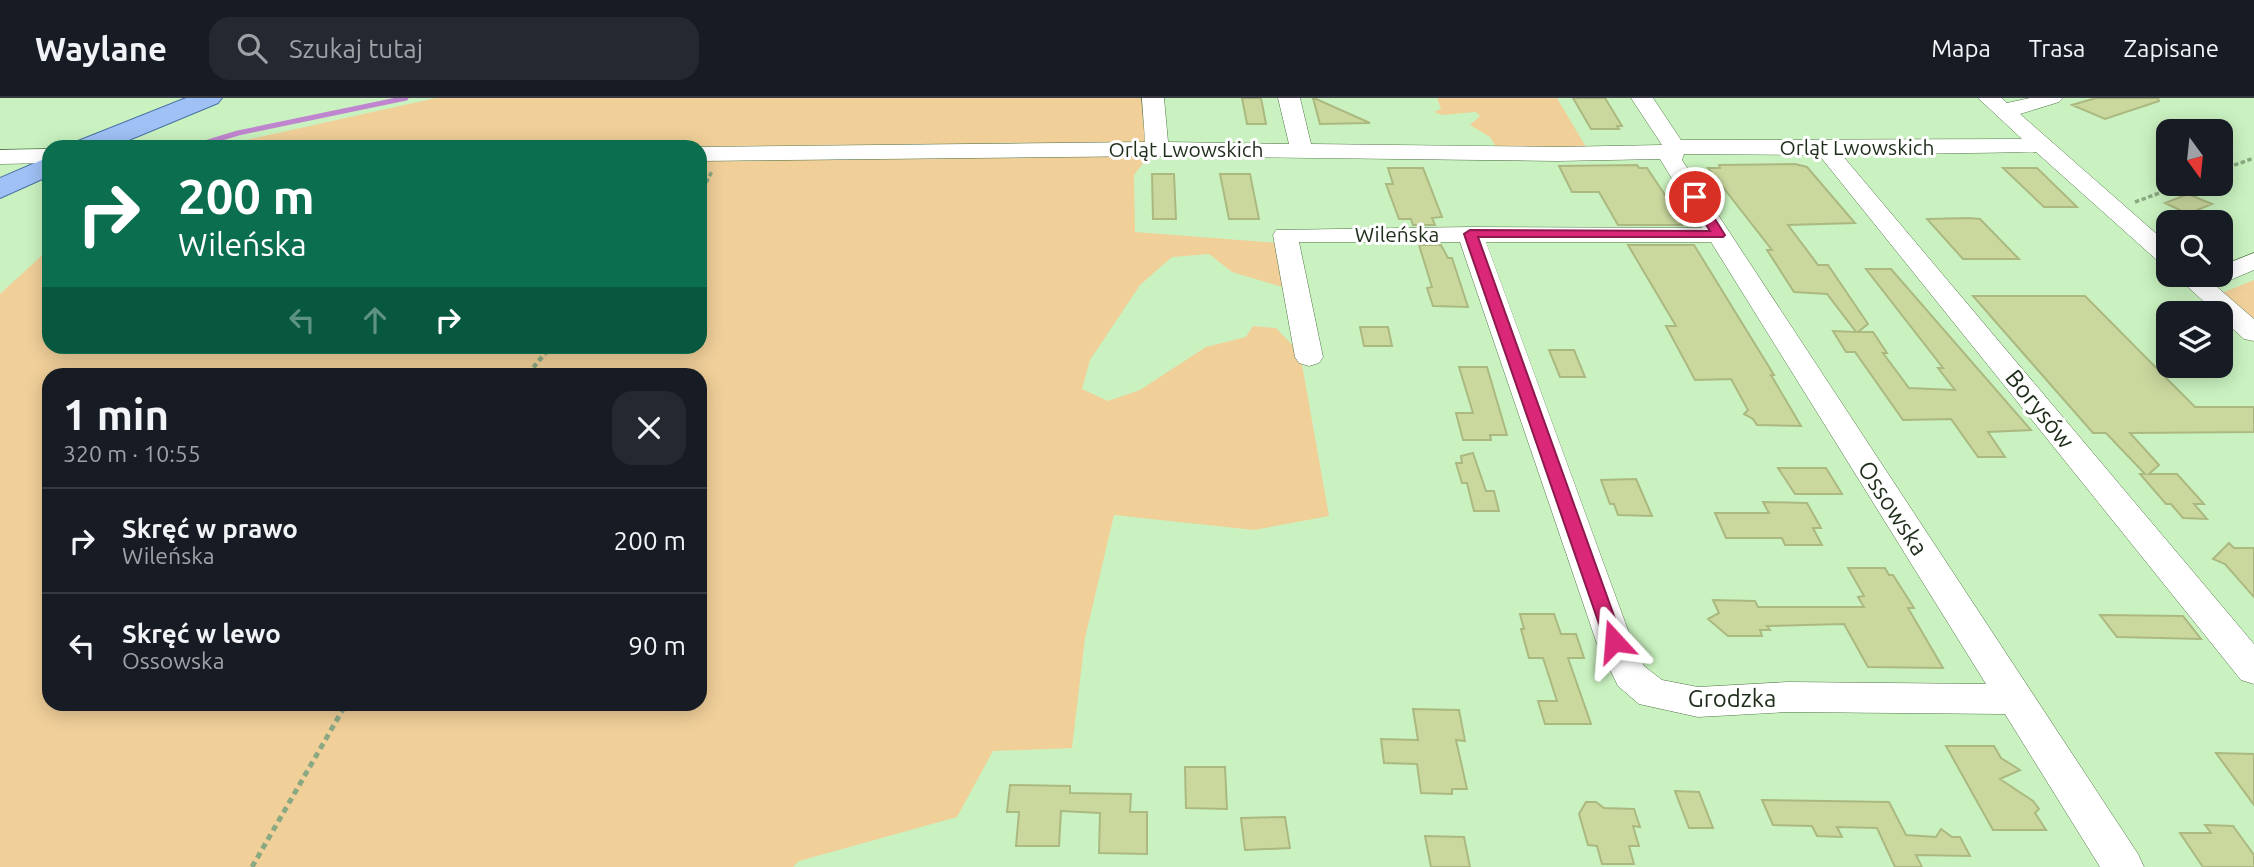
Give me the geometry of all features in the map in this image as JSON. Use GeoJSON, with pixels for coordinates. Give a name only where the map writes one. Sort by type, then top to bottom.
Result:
{"type":"FeatureCollection","features":[{"type":"Feature","properties":{"kind":"main road"},"geometry":{"type":"LineString","coordinates":[[105,140],[209,98]]}},
{"type":"Feature","properties":{"kind":"main road"},"geometry":{"type":"LineString","coordinates":[[0,189],[42,168]]}},
{"type":"Feature","properties":{"kind":"street"},"geometry":{"type":"LineString","coordinates":[[1153,98],[1157,149]]}},
{"type":"Feature","properties":{"kind":"street"},"geometry":{"type":"LineString","coordinates":[[1289,98],[1301,149]]}},
{"type":"Feature","properties":{"kind":"street","name":"Ossowska"},"geometry":{"type":"LineString","coordinates":[[1642,98],[1673,149],[1671,160],[2123,867]]}},
{"type":"Feature","properties":{"kind":"street"},"geometry":{"type":"LineString","coordinates":[[1995,104],[2016,109],[2052,98]]}},
{"type":"Feature","properties":{"kind":"street"},"geometry":{"type":"LineString","coordinates":[[1995,104],[2156,246]]}},
{"type":"Feature","properties":{"kind":"street","name":"Orląt Lwowskich"},"geometry":{"type":"LineString","coordinates":[[709,154],[1157,149],[1557,154],[1673,149],[2040,145]]}},
{"type":"Feature","properties":{"kind":"street","name":"Borysów"},"geometry":{"type":"LineString","coordinates":[[1825,149],[2254,670]]}},
{"type":"Feature","properties":{"kind":"street"},"geometry":{"type":"LineString","coordinates":[[0,157],[42,156]]}},
{"type":"Feature","properties":{"kind":"street","name":"Wileńska"},"geometry":{"type":"LineString","coordinates":[[1309,357],[1285,234],[1719,235]]}},
{"type":"Feature","properties":{"kind":"street","name":"Grodzka"},"geometry":{"type":"LineString","coordinates":[[1470,234],[1614,641],[1631,676],[1652,693],[1699,702],[1788,697],[2016,699]]}},
{"type":"Feature","properties":{"kind":"street"},"geometry":{"type":"LineString","coordinates":[[2233,268],[2254,261]]}},
{"type":"Feature","properties":{"kind":"street"},"geometry":{"type":"LineString","coordinates":[[2202,287],[2254,333]]}},
{"type":"Feature","properties":{"kind":"path"},"geometry":{"type":"LineString","coordinates":[[2233,166],[2254,158]]}},
{"type":"Feature","properties":{"kind":"path"},"geometry":{"type":"LineString","coordinates":[[2115,209],[2156,194]]}},
{"type":"Feature","properties":{"kind":"path"},"geometry":{"type":"LineString","coordinates":[[533,368],[544,354]]}},
{"type":"Feature","properties":{"kind":"path"},"geometry":{"type":"LineString","coordinates":[[252,867],[342,711]]}},
{"type":"Feature","properties":{"kind":"shaded area"},"geometry":{"type":"Polygon","coordinates":[[[436,98],[1148,98],[1154,149],[1134,175],[1135,232],[1280,243],[1289,289],[1232,272],[1209,254],[1172,257],[1140,285],[1090,360],[1082,389],[1108,401],[1140,390],[1206,347],[1246,337],[1253,326],[1276,328],[1300,353],[1329,516],[1254,530],[1114,515],[1085,638],[1072,748],[993,751],[957,817],[799,861],[793,867],[0,867],[0,294],[42,255],[42,354],[707,354],[707,140],[246,140],[436,98]]]}},
{"type":"Feature","properties":{"kind":"shaded area"},"geometry":{"type":"Polygon","coordinates":[[[1437,98],[1557,98],[1586,147],[1496,147],[1490,137],[1470,125],[1480,116],[1476,112],[1442,115],[1434,112],[1441,109],[1437,98]]]}},
{"type":"Feature","properties":{"kind":"shaded area"},"geometry":{"type":"Polygon","coordinates":[[[2254,280],[2254,321],[2233,301],[2222,293],[2254,280]]]}},
{"type":"Feature","properties":{"kind":"building"},"geometry":{"type":"Polygon","coordinates":[[[1242,98],[1261,98],[1266,124],[1247,124],[1242,98]]]}},
{"type":"Feature","properties":{"kind":"building"},"geometry":{"type":"Polygon","coordinates":[[[1314,98],[1370,123],[1320,124],[1314,98]]]}},
{"type":"Feature","properties":{"kind":"building"},"geometry":{"type":"Polygon","coordinates":[[[1573,98],[1605,98],[1622,126],[1617,126],[1619,129],[1591,129],[1573,98]]]}},
{"type":"Feature","properties":{"kind":"building"},"geometry":{"type":"Polygon","coordinates":[[[2096,98],[2158,98],[2159,101],[2105,119],[2072,105],[2096,98]]]}},
{"type":"Feature","properties":{"kind":"building"},"geometry":{"type":"Polygon","coordinates":[[[1795,164],[1807,167],[1855,223],[1788,225],[1818,265],[1828,265],[1868,324],[1858,332],[1873,332],[1887,353],[1883,353],[1909,388],[1955,390],[1938,368],[1943,368],[1866,269],[1891,269],[2031,430],[1988,432],[2005,457],[1978,457],[1951,419],[1903,420],[1855,352],[1846,352],[1833,331],[1856,332],[1827,294],[1794,292],[1767,250],[1772,250],[1708,168],[1720,168],[1719,165],[1795,164]]]}},
{"type":"Feature","properties":{"kind":"building"},"geometry":{"type":"Polygon","coordinates":[[[1637,165],[1639,168],[1647,168],[1681,219],[1678,219],[1682,225],[1618,225],[1599,192],[1572,192],[1559,166],[1637,165]]]}},
{"type":"Feature","properties":{"kind":"building"},"geometry":{"type":"Polygon","coordinates":[[[1388,168],[1423,168],[1442,217],[1432,218],[1435,225],[1413,225],[1411,219],[1399,219],[1386,184],[1393,184],[1388,168]]]}},
{"type":"Feature","properties":{"kind":"building"},"geometry":{"type":"Polygon","coordinates":[[[2003,168],[2037,168],[2077,207],[2044,207],[2003,168]]]}},
{"type":"Feature","properties":{"kind":"building"},"geometry":{"type":"Polygon","coordinates":[[[1152,174],[1174,174],[1176,219],[1153,219],[1152,174]]]}},
{"type":"Feature","properties":{"kind":"building"},"geometry":{"type":"Polygon","coordinates":[[[1220,174],[1250,174],[1259,219],[1229,219],[1220,174]]]}},
{"type":"Feature","properties":{"kind":"building"},"geometry":{"type":"Polygon","coordinates":[[[2183,196],[2193,196],[2212,204],[2198,210],[2180,210],[2165,203],[2183,196]]]}},
{"type":"Feature","properties":{"kind":"building"},"geometry":{"type":"Polygon","coordinates":[[[1927,219],[1980,219],[2019,259],[1963,259],[1927,219]]]}},
{"type":"Feature","properties":{"kind":"building"},"geometry":{"type":"Polygon","coordinates":[[[1419,245],[1441,245],[1448,258],[1452,258],[1468,307],[1433,306],[1427,288],[1432,287],[1419,245]]]}},
{"type":"Feature","properties":{"kind":"building"},"geometry":{"type":"Polygon","coordinates":[[[1628,245],[1694,245],[1774,375],[1771,375],[1801,426],[1757,425],[1744,414],[1748,410],[1731,379],[1695,380],[1666,326],[1676,326],[1628,245]]]}},
{"type":"Feature","properties":{"kind":"building"},"geometry":{"type":"Polygon","coordinates":[[[1973,296],[2085,296],[2156,368],[2156,378],[2166,378],[2195,407],[2254,407],[2254,432],[2130,433],[2159,465],[2149,474],[2177,474],[2204,504],[2194,504],[2207,519],[2183,518],[2171,504],[2166,504],[2140,474],[2145,474],[2106,433],[2093,433],[1973,296]]]}},
{"type":"Feature","properties":{"kind":"building"},"geometry":{"type":"Polygon","coordinates":[[[1360,327],[1388,327],[1392,346],[1364,346],[1360,327]]]}},
{"type":"Feature","properties":{"kind":"building"},"geometry":{"type":"Polygon","coordinates":[[[1549,350],[1574,350],[1585,377],[1560,377],[1549,350]]]}},
{"type":"Feature","properties":{"kind":"building"},"geometry":{"type":"Polygon","coordinates":[[[1459,367],[1487,367],[1507,435],[1490,435],[1491,440],[1463,440],[1456,413],[1473,413],[1459,367]]]}},
{"type":"Feature","properties":{"kind":"building"},"geometry":{"type":"Polygon","coordinates":[[[1473,453],[1486,491],[1494,491],[1499,511],[1474,511],[1467,483],[1462,483],[1456,463],[1462,463],[1461,456],[1473,453]]]}},
{"type":"Feature","properties":{"kind":"building"},"geometry":{"type":"Polygon","coordinates":[[[1778,468],[1826,468],[1842,494],[1795,494],[1778,468]]]}},
{"type":"Feature","properties":{"kind":"building"},"geometry":{"type":"Polygon","coordinates":[[[1636,479],[1652,516],[1618,515],[1614,504],[1610,504],[1601,480],[1636,479]]]}},
{"type":"Feature","properties":{"kind":"building"},"geometry":{"type":"Polygon","coordinates":[[[1763,502],[1807,503],[1821,528],[1813,528],[1822,545],[1785,545],[1782,538],[1726,538],[1715,513],[1769,513],[1763,502]]]}},
{"type":"Feature","properties":{"kind":"building"},"geometry":{"type":"Polygon","coordinates":[[[2229,543],[2234,548],[2254,548],[2254,597],[2225,564],[2213,559],[2229,543]]]}},
{"type":"Feature","properties":{"kind":"building"},"geometry":{"type":"Polygon","coordinates":[[[1848,568],[1885,568],[1889,575],[1893,575],[1914,608],[1908,608],[1943,668],[1868,667],[1844,624],[1767,626],[1770,630],[1760,630],[1762,636],[1728,636],[1708,619],[1719,613],[1713,600],[1755,601],[1758,607],[1864,607],[1858,597],[1864,596],[1848,568]]]}},
{"type":"Feature","properties":{"kind":"building"},"geometry":{"type":"Polygon","coordinates":[[[1520,614],[1554,614],[1561,634],[1576,634],[1584,658],[1568,658],[1591,724],[1545,724],[1538,701],[1557,701],[1543,658],[1529,658],[1520,614]]]}},
{"type":"Feature","properties":{"kind":"building"},"geometry":{"type":"Polygon","coordinates":[[[2100,615],[2183,616],[2201,639],[2117,637],[2100,615]]]}},
{"type":"Feature","properties":{"kind":"building"},"geometry":{"type":"Polygon","coordinates":[[[1413,709],[1459,710],[1465,741],[1456,740],[1467,789],[1452,789],[1452,794],[1421,793],[1417,764],[1384,763],[1381,739],[1418,740],[1413,709]]]}},
{"type":"Feature","properties":{"kind":"building"},"geometry":{"type":"Polygon","coordinates":[[[1946,746],[1994,746],[2001,758],[2020,770],[2000,779],[2033,801],[2039,809],[2035,813],[2046,830],[1993,830],[1946,746]]]}},
{"type":"Feature","properties":{"kind":"building"},"geometry":{"type":"Polygon","coordinates":[[[2216,753],[2254,754],[2254,805],[2216,753]]]}},
{"type":"Feature","properties":{"kind":"building"},"geometry":{"type":"Polygon","coordinates":[[[1185,767],[1225,767],[1227,809],[1186,808],[1185,767]]]}},
{"type":"Feature","properties":{"kind":"building"},"geometry":{"type":"Polygon","coordinates":[[[1010,785],[1070,786],[1070,793],[1131,794],[1130,812],[1147,812],[1147,854],[1099,853],[1100,813],[1061,811],[1059,846],[1016,846],[1019,812],[1007,812],[1010,785]]]}},
{"type":"Feature","properties":{"kind":"building"},"geometry":{"type":"Polygon","coordinates":[[[1675,791],[1699,792],[1713,828],[1689,828],[1675,791]]]}},
{"type":"Feature","properties":{"kind":"building"},"geometry":{"type":"Polygon","coordinates":[[[1762,800],[1889,802],[1906,835],[1936,837],[1941,829],[1952,837],[1960,837],[1970,856],[1916,855],[1922,867],[1895,867],[1877,828],[1837,827],[1842,837],[1817,836],[1812,826],[1773,825],[1762,800]]]}},
{"type":"Feature","properties":{"kind":"building"},"geometry":{"type":"Polygon","coordinates":[[[1586,802],[1596,802],[1604,808],[1634,809],[1640,827],[1633,826],[1639,846],[1629,846],[1634,864],[1602,864],[1597,846],[1588,845],[1579,814],[1586,802]]]}},
{"type":"Feature","properties":{"kind":"building"},"geometry":{"type":"Polygon","coordinates":[[[1285,817],[1290,848],[1245,850],[1241,818],[1285,817]]]}},
{"type":"Feature","properties":{"kind":"building"},"geometry":{"type":"Polygon","coordinates":[[[2205,825],[2233,826],[2254,855],[2254,867],[2203,867],[2180,833],[2211,833],[2205,825]]]}},
{"type":"Feature","properties":{"kind":"building"},"geometry":{"type":"Polygon","coordinates":[[[1425,836],[1464,837],[1470,867],[1431,867],[1425,836]]]}},
{"type":"Feature","properties":{"kind":"waterway"},"geometry":{"type":"LineString","coordinates":[[215,140],[406,98]]}},
{"type":"Feature","properties":{"kind":"route"},"geometry":{"type":"LineString","coordinates":[[1614,641],[1470,234],[1719,235],[1695,197]]}}]}
